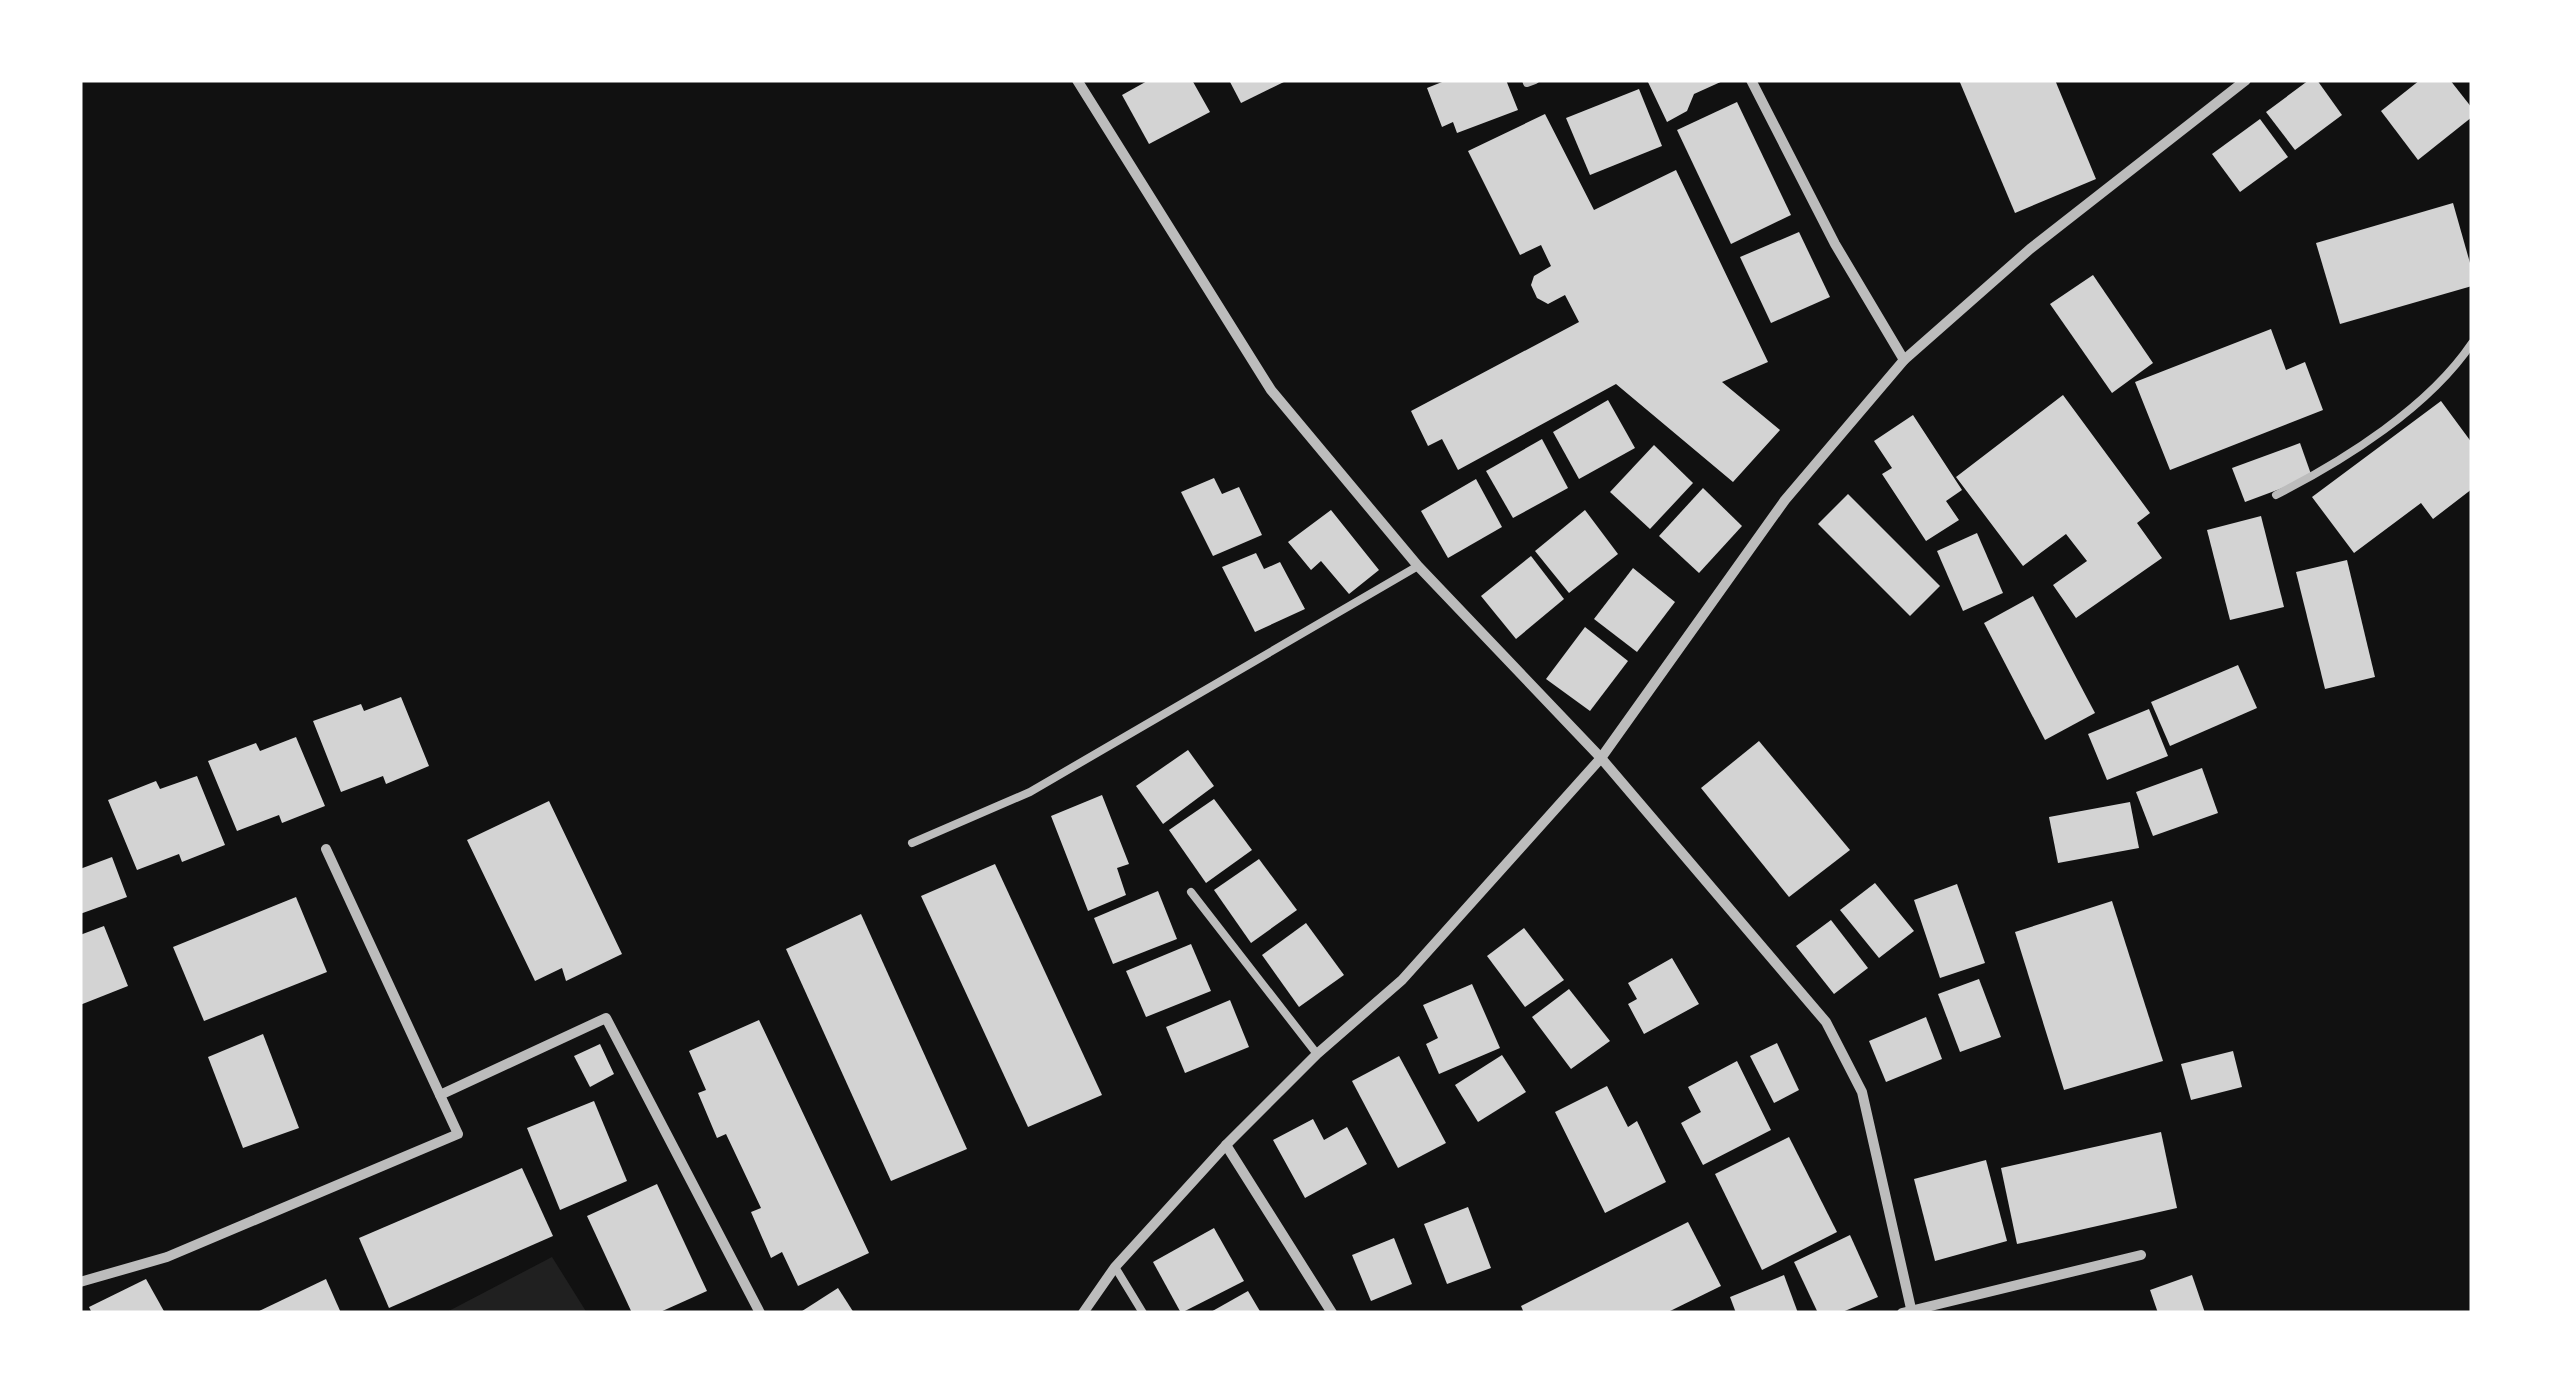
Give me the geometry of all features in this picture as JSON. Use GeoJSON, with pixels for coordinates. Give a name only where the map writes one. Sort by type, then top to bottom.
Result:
{"type":"FeatureCollection","features":[{"type":"Feature","properties":{"kind":"street"},"geometry":{"type":"LineString","coordinates":[[1077,80],[1272,390],[1418,566],[1601,758],[1826,1022],[1862,1092],[1908,1312],[2141,1254]]}},
{"type":"Feature","properties":{"kind":"street"},"geometry":{"type":"LineString","coordinates":[[1751,80],[1835,244],[1904,360]]}},
{"type":"Feature","properties":{"kind":"street"},"geometry":{"type":"LineString","coordinates":[[1083,1313],[1115,1267],[1226,1145],[1317,1054],[1402,980],[1601,758],[1785,500],[1904,360],[2030,248],[2246,80]]}},
{"type":"Feature","properties":{"kind":"street"},"geometry":{"type":"LineString","coordinates":[[80,1282],[168,1257],[458,1134],[326,849]]}},
{"type":"Feature","properties":{"kind":"street"},"geometry":{"type":"LineString","coordinates":[[440,1095],[606,1018],[760,1313]]}},
{"type":"Feature","properties":{"kind":"street"},"geometry":{"type":"LineString","coordinates":[[1226,1145],[1332,1313]]}},
{"type":"Feature","properties":{"kind":"lane"},"geometry":{"type":"LineString","coordinates":[[1526,80],[1535,80]]}},
{"type":"Feature","properties":{"kind":"lane"},"geometry":{"type":"LineString","coordinates":[[2276,495],[2324,471],[2397,418],[2452,372],[2472,343]]}},
{"type":"Feature","properties":{"kind":"lane"},"geometry":{"type":"LineString","coordinates":[[912,843],[1030,792],[1418,566]]}},
{"type":"Feature","properties":{"kind":"lane"},"geometry":{"type":"LineString","coordinates":[[1191,892],[1317,1054]]}},
{"type":"Feature","properties":{"kind":"lane"},"geometry":{"type":"LineString","coordinates":[[1115,1267],[1143,1313]]}},
{"type":"Feature","properties":{"kind":"shaded area"},"geometry":{"type":"Polygon","coordinates":[[[552,1257],[587,1313],[445,1313],[552,1257]]]}},
{"type":"Feature","properties":{"kind":"building"},"geometry":{"type":"Polygon","coordinates":[[[1149,80],[1192,80],[1210,112],[1149,144],[1122,95],[1149,80]]]}},
{"type":"Feature","properties":{"kind":"building"},"geometry":{"type":"Polygon","coordinates":[[[1229,80],[1288,80],[1241,103],[1229,80]]]}},
{"type":"Feature","properties":{"kind":"building"},"geometry":{"type":"Polygon","coordinates":[[[1447,80],[1506,80],[1518,110],[1457,133],[1453,122],[1442,127],[1427,88],[1447,80]]]}},
{"type":"Feature","properties":{"kind":"building"},"geometry":{"type":"Polygon","coordinates":[[[1647,80],[1725,80],[1694,94],[1687,111],[1667,122],[1647,80]]]}},
{"type":"Feature","properties":{"kind":"building"},"geometry":{"type":"Polygon","coordinates":[[[1959,80],[2055,80],[2096,179],[2015,213],[1959,80]]]}},
{"type":"Feature","properties":{"kind":"building"},"geometry":{"type":"Polygon","coordinates":[[[2309,80],[2317,80],[2342,115],[2295,150],[2266,112],[2309,80]]]}},
{"type":"Feature","properties":{"kind":"building"},"geometry":{"type":"Polygon","coordinates":[[[2420,80],[2450,80],[2472,108],[2472,117],[2418,160],[2381,111],[2420,80]]]}},
{"type":"Feature","properties":{"kind":"building"},"geometry":{"type":"Polygon","coordinates":[[[1639,89],[1662,146],[1590,175],[1566,118],[1639,89]]]}},
{"type":"Feature","properties":{"kind":"building"},"geometry":{"type":"Polygon","coordinates":[[[1737,102],[1791,215],[1731,244],[1677,130],[1737,102]]]}},
{"type":"Feature","properties":{"kind":"building"},"geometry":{"type":"Polygon","coordinates":[[[1545,114],[1594,210],[1676,170],[1768,362],[1722,382],[1780,430],[1733,482],[1616,384],[1458,470],[1442,439],[1428,446],[1411,411],[1579,322],[1565,295],[1548,304],[1537,298],[1531,285],[1534,276],[1551,266],[1541,245],[1520,255],[1468,151],[1545,114]]]}},
{"type":"Feature","properties":{"kind":"building"},"geometry":{"type":"Polygon","coordinates":[[[2260,119],[2288,157],[2240,192],[2212,154],[2260,119]]]}},
{"type":"Feature","properties":{"kind":"building"},"geometry":{"type":"Polygon","coordinates":[[[2453,203],[2472,270],[2472,286],[2340,324],[2316,243],[2453,203]]]}},
{"type":"Feature","properties":{"kind":"building"},"geometry":{"type":"Polygon","coordinates":[[[1799,232],[1830,297],[1771,323],[1740,257],[1799,232]]]}},
{"type":"Feature","properties":{"kind":"building"},"geometry":{"type":"Polygon","coordinates":[[[2093,275],[2153,363],[2112,393],[2050,304],[2093,275]]]}},
{"type":"Feature","properties":{"kind":"building"},"geometry":{"type":"Polygon","coordinates":[[[2271,329],[2286,370],[2305,362],[2323,410],[2170,470],[2135,382],[2271,329]]]}},
{"type":"Feature","properties":{"kind":"building"},"geometry":{"type":"Polygon","coordinates":[[[2063,395],[2150,513],[2137,523],[2162,558],[2076,618],[2053,585],[2087,561],[2066,534],[2023,566],[1956,477],[2063,395]]]}},
{"type":"Feature","properties":{"kind":"building"},"geometry":{"type":"Polygon","coordinates":[[[1608,400],[1635,448],[1579,479],[1553,432],[1608,400]]]}},
{"type":"Feature","properties":{"kind":"building"},"geometry":{"type":"Polygon","coordinates":[[[2441,401],[2472,443],[2472,489],[2433,519],[2421,503],[2354,553],[2312,497],[2441,401]]]}},
{"type":"Feature","properties":{"kind":"building"},"geometry":{"type":"Polygon","coordinates":[[[1913,415],[1962,490],[1946,501],[1959,520],[1926,541],[1882,474],[1892,468],[1874,441],[1913,415]]]}},
{"type":"Feature","properties":{"kind":"building"},"geometry":{"type":"Polygon","coordinates":[[[1542,439],[1568,488],[1513,518],[1486,471],[1542,439]]]}},
{"type":"Feature","properties":{"kind":"building"},"geometry":{"type":"Polygon","coordinates":[[[2300,443],[2312,477],[2245,502],[2232,468],[2300,443]]]}},
{"type":"Feature","properties":{"kind":"building"},"geometry":{"type":"Polygon","coordinates":[[[1654,445],[1693,483],[1650,529],[1610,492],[1654,445]]]}},
{"type":"Feature","properties":{"kind":"building"},"geometry":{"type":"Polygon","coordinates":[[[1214,478],[1222,494],[1239,487],[1262,535],[1213,556],[1181,492],[1214,478]]]}},
{"type":"Feature","properties":{"kind":"building"},"geometry":{"type":"Polygon","coordinates":[[[1476,479],[1502,527],[1448,558],[1421,511],[1476,479]]]}},
{"type":"Feature","properties":{"kind":"building"},"geometry":{"type":"Polygon","coordinates":[[[1703,488],[1742,526],[1699,573],[1659,536],[1703,488]]]}},
{"type":"Feature","properties":{"kind":"building"},"geometry":{"type":"Polygon","coordinates":[[[1848,494],[1940,586],[1910,616],[1818,524],[1848,494]]]}},
{"type":"Feature","properties":{"kind":"building"},"geometry":{"type":"Polygon","coordinates":[[[1331,510],[1379,570],[1349,594],[1321,561],[1311,570],[1288,542],[1331,510]]]}},
{"type":"Feature","properties":{"kind":"building"},"geometry":{"type":"Polygon","coordinates":[[[1585,510],[1618,554],[1569,593],[1535,551],[1585,510]]]}},
{"type":"Feature","properties":{"kind":"building"},"geometry":{"type":"Polygon","coordinates":[[[2261,516],[2284,607],[2230,620],[2207,530],[2261,516]]]}},
{"type":"Feature","properties":{"kind":"building"},"geometry":{"type":"Polygon","coordinates":[[[1977,533],[2003,593],[1963,611],[1937,551],[1977,533]]]}},
{"type":"Feature","properties":{"kind":"building"},"geometry":{"type":"Polygon","coordinates":[[[1256,553],[1264,569],[1280,562],[1305,609],[1255,632],[1222,567],[1256,553]]]}},
{"type":"Feature","properties":{"kind":"building"},"geometry":{"type":"Polygon","coordinates":[[[1531,556],[1564,599],[1516,639],[1481,596],[1531,556]]]}},
{"type":"Feature","properties":{"kind":"building"},"geometry":{"type":"Polygon","coordinates":[[[2347,560],[2375,677],[2325,689],[2296,572],[2347,560]]]}},
{"type":"Feature","properties":{"kind":"building"},"geometry":{"type":"Polygon","coordinates":[[[1633,568],[1675,602],[1637,652],[1594,619],[1633,568]]]}},
{"type":"Feature","properties":{"kind":"building"},"geometry":{"type":"Polygon","coordinates":[[[2033,596],[2095,713],[2045,740],[1984,623],[2033,596]]]}},
{"type":"Feature","properties":{"kind":"building"},"geometry":{"type":"Polygon","coordinates":[[[1585,627],[1628,661],[1590,711],[1546,679],[1585,627]]]}},
{"type":"Feature","properties":{"kind":"building"},"geometry":{"type":"Polygon","coordinates":[[[2238,665],[2257,708],[2170,746],[2151,702],[2238,665]]]}},
{"type":"Feature","properties":{"kind":"building"},"geometry":{"type":"Polygon","coordinates":[[[401,697],[429,766],[386,784],[383,776],[341,792],[313,721],[361,704],[364,711],[401,697]]]}},
{"type":"Feature","properties":{"kind":"building"},"geometry":{"type":"Polygon","coordinates":[[[2149,709],[2168,756],[2107,780],[2088,734],[2149,709]]]}},
{"type":"Feature","properties":{"kind":"building"},"geometry":{"type":"Polygon","coordinates":[[[296,737],[325,806],[282,823],[279,815],[237,831],[208,761],[256,743],[260,751],[296,737]]]}},
{"type":"Feature","properties":{"kind":"building"},"geometry":{"type":"Polygon","coordinates":[[[1759,741],[1850,850],[1789,897],[1701,788],[1759,741]]]}},
{"type":"Feature","properties":{"kind":"building"},"geometry":{"type":"Polygon","coordinates":[[[1188,750],[1214,786],[1163,824],[1136,786],[1188,750]]]}},
{"type":"Feature","properties":{"kind":"building"},"geometry":{"type":"Polygon","coordinates":[[[2202,768],[2218,813],[2153,836],[2136,792],[2202,768]]]}},
{"type":"Feature","properties":{"kind":"building"},"geometry":{"type":"Polygon","coordinates":[[[197,776],[225,845],[182,862],[179,854],[137,870],[108,800],[156,781],[160,789],[197,776]]]}},
{"type":"Feature","properties":{"kind":"building"},"geometry":{"type":"Polygon","coordinates":[[[1102,795],[1129,864],[1117,868],[1126,895],[1088,911],[1051,816],[1102,795]]]}},
{"type":"Feature","properties":{"kind":"building"},"geometry":{"type":"Polygon","coordinates":[[[1214,799],[1252,850],[1206,883],[1169,830],[1214,799]]]}},
{"type":"Feature","properties":{"kind":"building"},"geometry":{"type":"Polygon","coordinates":[[[549,801],[622,954],[566,981],[562,968],[535,981],[467,840],[549,801]]]}},
{"type":"Feature","properties":{"kind":"building"},"geometry":{"type":"Polygon","coordinates":[[[2130,802],[2139,848],[2058,863],[2049,817],[2130,802]]]}},
{"type":"Feature","properties":{"kind":"building"},"geometry":{"type":"Polygon","coordinates":[[[112,857],[127,897],[80,914],[80,869],[112,857]]]}},
{"type":"Feature","properties":{"kind":"building"},"geometry":{"type":"Polygon","coordinates":[[[1259,859],[1297,910],[1251,943],[1214,890],[1259,859]]]}},
{"type":"Feature","properties":{"kind":"building"},"geometry":{"type":"Polygon","coordinates":[[[995,864],[1102,1095],[1028,1127],[921,896],[995,864]]]}},
{"type":"Feature","properties":{"kind":"building"},"geometry":{"type":"Polygon","coordinates":[[[1875,883],[1914,931],[1879,958],[1840,910],[1875,883]]]}},
{"type":"Feature","properties":{"kind":"building"},"geometry":{"type":"Polygon","coordinates":[[[1957,884],[1985,963],[1940,978],[1914,900],[1957,884]]]}},
{"type":"Feature","properties":{"kind":"building"},"geometry":{"type":"Polygon","coordinates":[[[1158,891],[1177,939],[1113,964],[1094,918],[1158,891]]]}},
{"type":"Feature","properties":{"kind":"building"},"geometry":{"type":"Polygon","coordinates":[[[296,897],[327,972],[204,1021],[173,947],[296,897]]]}},
{"type":"Feature","properties":{"kind":"building"},"geometry":{"type":"Polygon","coordinates":[[[2112,901],[2163,1061],[2064,1090],[2015,932],[2112,901]]]}},
{"type":"Feature","properties":{"kind":"building"},"geometry":{"type":"Polygon","coordinates":[[[861,914],[967,1149],[891,1181],[786,949],[861,914]]]}},
{"type":"Feature","properties":{"kind":"building"},"geometry":{"type":"Polygon","coordinates":[[[1831,920],[1868,968],[1834,994],[1796,946],[1831,920]]]}},
{"type":"Feature","properties":{"kind":"building"},"geometry":{"type":"Polygon","coordinates":[[[1306,923],[1344,975],[1299,1007],[1262,955],[1306,923]]]}},
{"type":"Feature","properties":{"kind":"building"},"geometry":{"type":"Polygon","coordinates":[[[104,926],[128,986],[80,1005],[80,935],[104,926]]]}},
{"type":"Feature","properties":{"kind":"building"},"geometry":{"type":"Polygon","coordinates":[[[1524,928],[1564,980],[1525,1007],[1487,956],[1524,928]]]}},
{"type":"Feature","properties":{"kind":"building"},"geometry":{"type":"Polygon","coordinates":[[[1191,944],[1211,991],[1146,1017],[1126,971],[1191,944]]]}},
{"type":"Feature","properties":{"kind":"building"},"geometry":{"type":"Polygon","coordinates":[[[1672,958],[1699,1004],[1644,1034],[1628,1004],[1637,999],[1628,983],[1672,958]]]}},
{"type":"Feature","properties":{"kind":"building"},"geometry":{"type":"Polygon","coordinates":[[[1979,979],[2001,1037],[1960,1052],[1938,994],[1979,979]]]}},
{"type":"Feature","properties":{"kind":"building"},"geometry":{"type":"Polygon","coordinates":[[[1472,984],[1500,1048],[1439,1074],[1426,1044],[1438,1038],[1423,1005],[1472,984]]]}},
{"type":"Feature","properties":{"kind":"building"},"geometry":{"type":"Polygon","coordinates":[[[1569,989],[1610,1041],[1571,1069],[1532,1017],[1569,989]]]}},
{"type":"Feature","properties":{"kind":"building"},"geometry":{"type":"Polygon","coordinates":[[[1230,1000],[1249,1047],[1185,1073],[1166,1027],[1230,1000]]]}},
{"type":"Feature","properties":{"kind":"building"},"geometry":{"type":"Polygon","coordinates":[[[1926,1017],[1942,1059],[1886,1082],[1869,1041],[1926,1017]]]}},
{"type":"Feature","properties":{"kind":"building"},"geometry":{"type":"Polygon","coordinates":[[[759,1020],[869,1253],[798,1286],[782,1252],[771,1258],[751,1212],[761,1208],[726,1134],[717,1138],[698,1093],[706,1090],[689,1051],[759,1020]]]}},
{"type":"Feature","properties":{"kind":"building"},"geometry":{"type":"Polygon","coordinates":[[[263,1034],[299,1128],[243,1148],[208,1057],[263,1034]]]}},
{"type":"Feature","properties":{"kind":"building"},"geometry":{"type":"Polygon","coordinates":[[[1777,1043],[1799,1090],[1774,1103],[1750,1056],[1777,1043]]]}},
{"type":"Feature","properties":{"kind":"building"},"geometry":{"type":"Polygon","coordinates":[[[600,1044],[614,1074],[590,1087],[574,1056],[600,1044]]]}},
{"type":"Feature","properties":{"kind":"building"},"geometry":{"type":"Polygon","coordinates":[[[2233,1051],[2242,1087],[2191,1100],[2181,1064],[2233,1051]]]}},
{"type":"Feature","properties":{"kind":"building"},"geometry":{"type":"Polygon","coordinates":[[[1502,1055],[1526,1092],[1478,1122],[1455,1085],[1502,1055]]]}},
{"type":"Feature","properties":{"kind":"building"},"geometry":{"type":"Polygon","coordinates":[[[1399,1056],[1446,1143],[1398,1168],[1352,1081],[1399,1056]]]}},
{"type":"Feature","properties":{"kind":"building"},"geometry":{"type":"Polygon","coordinates":[[[1737,1061],[1771,1130],[1703,1165],[1681,1123],[1701,1112],[1688,1087],[1737,1061]]]}},
{"type":"Feature","properties":{"kind":"building"},"geometry":{"type":"Polygon","coordinates":[[[1607,1086],[1628,1127],[1637,1121],[1666,1182],[1605,1213],[1555,1112],[1607,1086]]]}},
{"type":"Feature","properties":{"kind":"building"},"geometry":{"type":"Polygon","coordinates":[[[594,1101],[627,1181],[560,1210],[527,1128],[594,1101]]]}},
{"type":"Feature","properties":{"kind":"building"},"geometry":{"type":"Polygon","coordinates":[[[1313,1119],[1324,1140],[1347,1127],[1367,1164],[1305,1198],[1273,1140],[1313,1119]]]}},
{"type":"Feature","properties":{"kind":"building"},"geometry":{"type":"Polygon","coordinates":[[[2161,1132],[2177,1208],[2017,1244],[2001,1168],[2161,1132]]]}},
{"type":"Feature","properties":{"kind":"building"},"geometry":{"type":"Polygon","coordinates":[[[1789,1137],[1837,1232],[1762,1270],[1715,1174],[1789,1137]]]}},
{"type":"Feature","properties":{"kind":"building"},"geometry":{"type":"Polygon","coordinates":[[[1986,1160],[2007,1241],[1935,1261],[1914,1179],[1986,1160]]]}},
{"type":"Feature","properties":{"kind":"building"},"geometry":{"type":"Polygon","coordinates":[[[522,1168],[553,1236],[389,1308],[359,1238],[522,1168]]]}},
{"type":"Feature","properties":{"kind":"building"},"geometry":{"type":"Polygon","coordinates":[[[657,1184],[707,1291],[658,1313],[632,1313],[587,1216],[657,1184]]]}},
{"type":"Feature","properties":{"kind":"building"},"geometry":{"type":"Polygon","coordinates":[[[1468,1207],[1491,1268],[1447,1284],[1424,1224],[1468,1207]]]}},
{"type":"Feature","properties":{"kind":"building"},"geometry":{"type":"Polygon","coordinates":[[[1688,1222],[1721,1286],[1666,1313],[1524,1313],[1521,1306],[1688,1222]]]}},
{"type":"Feature","properties":{"kind":"building"},"geometry":{"type":"Polygon","coordinates":[[[1214,1228],[1244,1281],[1181,1313],[1153,1262],[1214,1228]]]}},
{"type":"Feature","properties":{"kind":"building"},"geometry":{"type":"Polygon","coordinates":[[[1850,1235],[1878,1297],[1840,1313],[1818,1313],[1794,1262],[1850,1235]]]}},
{"type":"Feature","properties":{"kind":"building"},"geometry":{"type":"Polygon","coordinates":[[[1394,1238],[1412,1284],[1371,1301],[1352,1255],[1394,1238]]]}},
{"type":"Feature","properties":{"kind":"building"},"geometry":{"type":"Polygon","coordinates":[[[1784,1275],[1798,1313],[1736,1313],[1730,1297],[1784,1275]]]}},
{"type":"Feature","properties":{"kind":"building"},"geometry":{"type":"Polygon","coordinates":[[[2192,1275],[2205,1313],[2158,1313],[2150,1290],[2192,1275]]]}},
{"type":"Feature","properties":{"kind":"building"},"geometry":{"type":"Polygon","coordinates":[[[146,1279],[165,1313],[92,1313],[89,1307],[146,1279]]]}},
{"type":"Feature","properties":{"kind":"building"},"geometry":{"type":"Polygon","coordinates":[[[326,1279],[341,1313],[255,1313],[326,1279]]]}},
{"type":"Feature","properties":{"kind":"building"},"geometry":{"type":"Polygon","coordinates":[[[838,1288],[854,1313],[799,1313],[838,1288]]]}},
{"type":"Feature","properties":{"kind":"building"},"geometry":{"type":"Polygon","coordinates":[[[1248,1291],[1261,1313],[1209,1313],[1248,1291]]]}}]}
